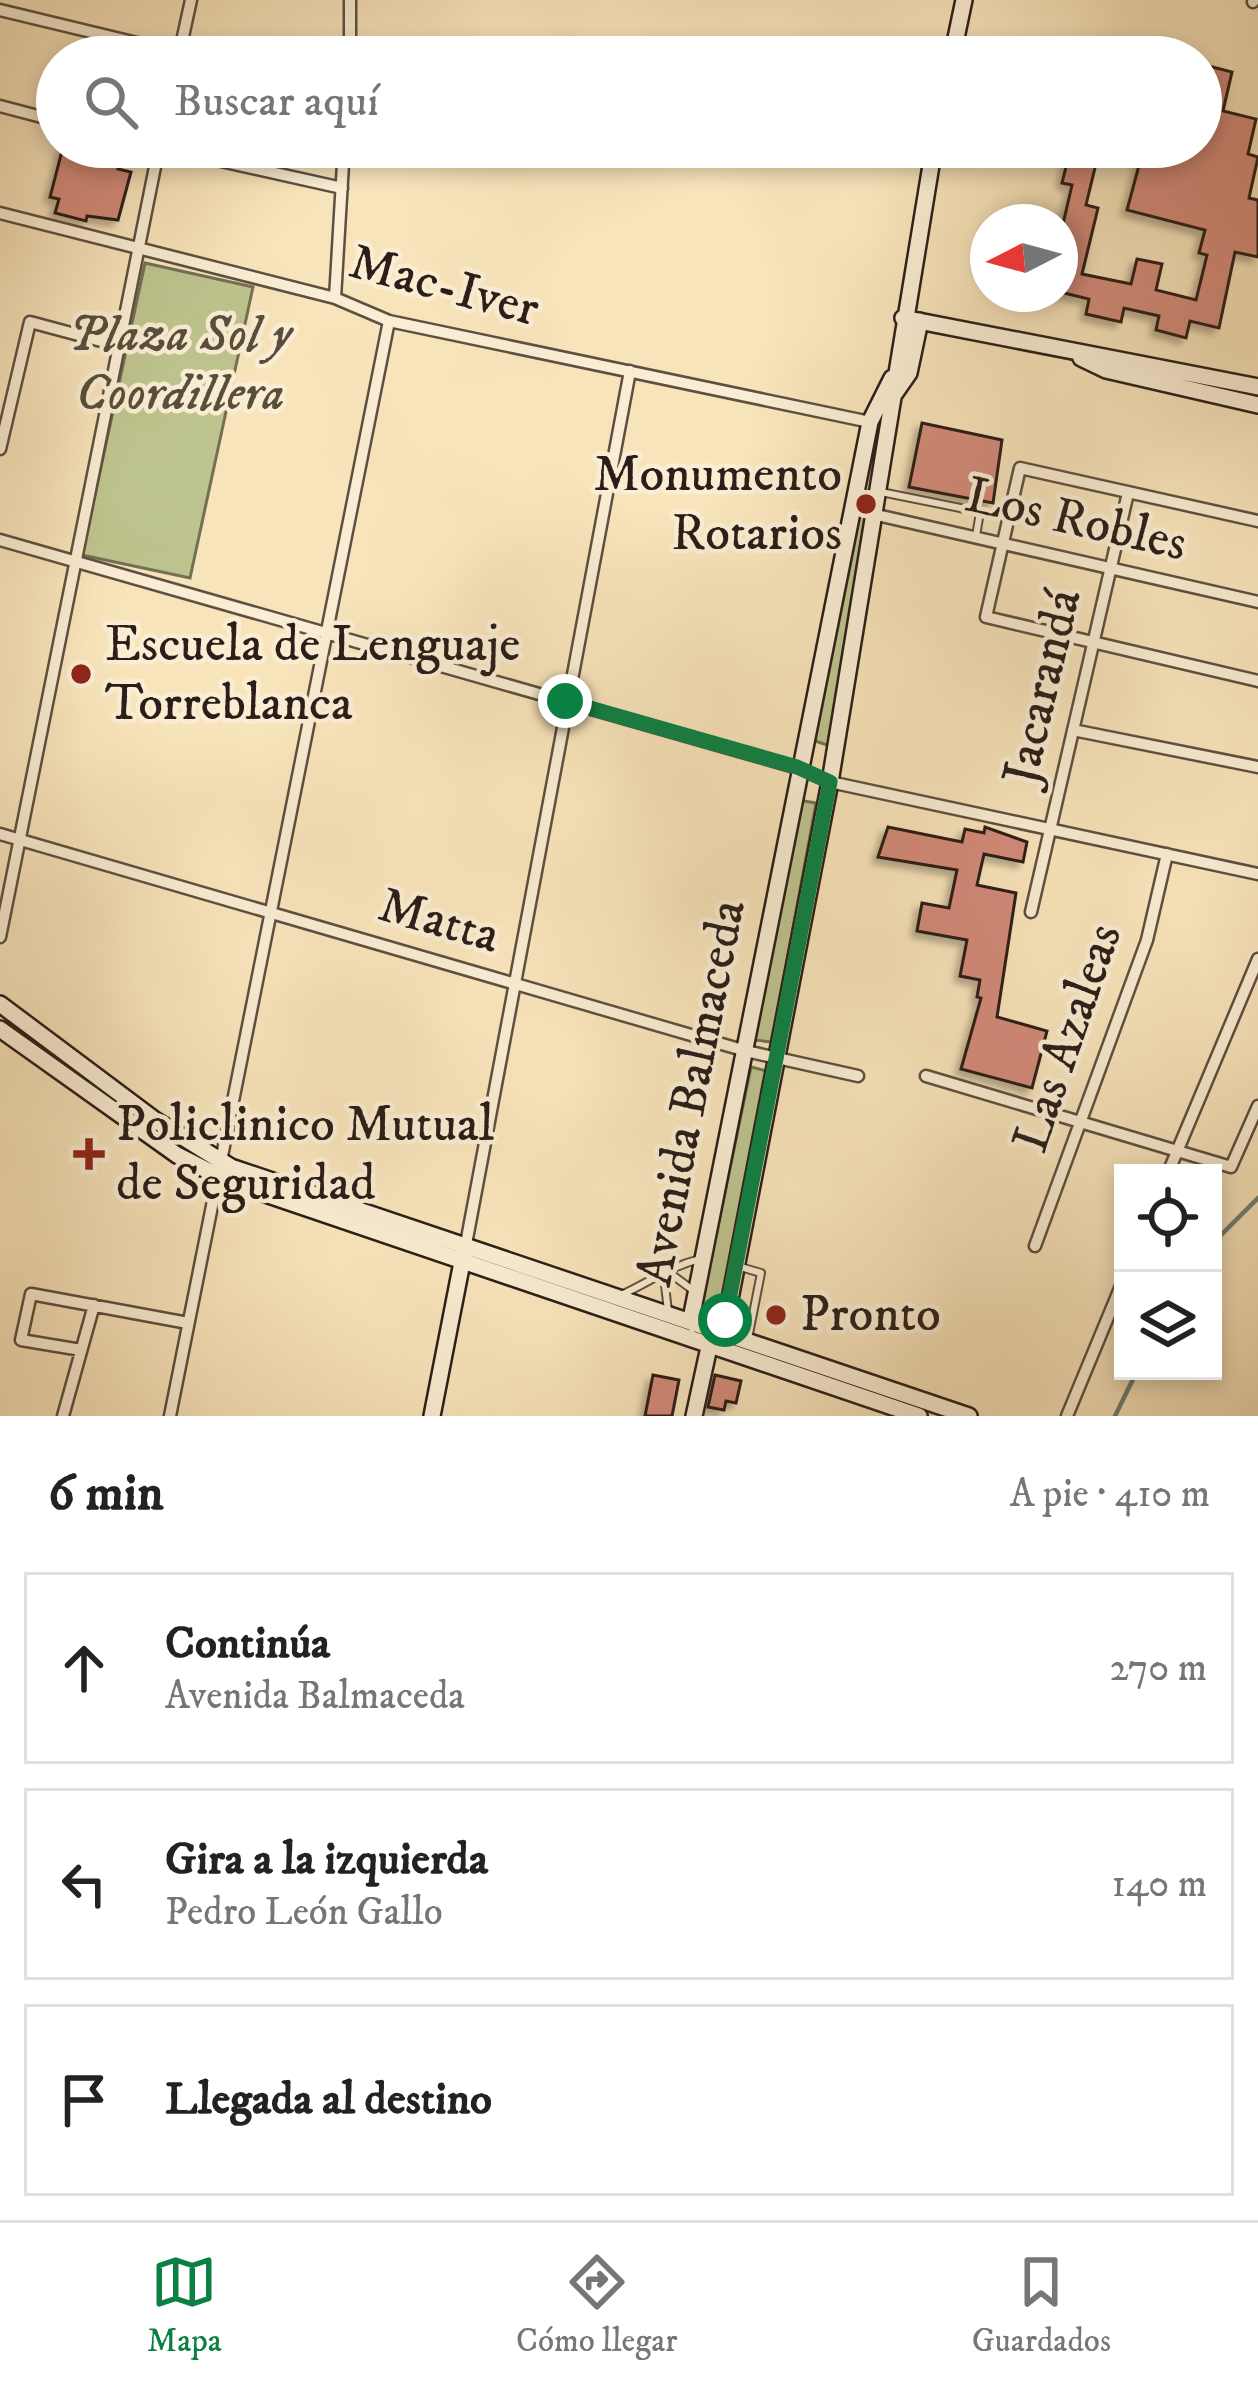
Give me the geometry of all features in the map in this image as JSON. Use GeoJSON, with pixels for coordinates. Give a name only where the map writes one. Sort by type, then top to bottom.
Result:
{"type":"FeatureCollection","features":[{"type":"Feature","properties":{"kind":"main road"},"geometry":{"type":"LineString","coordinates":[[956,36],[964,0]]}},
{"type":"Feature","properties":{"kind":"main road","name":"Avenida Balmaceda"},"geometry":{"type":"LineString","coordinates":[[892,378],[881,492],[830,782],[724,1330],[709,1347],[691,1319],[797,767],[870,422],[912,320],[931,168]]}},
{"type":"Feature","properties":{"kind":"main road"},"geometry":{"type":"LineString","coordinates":[[893,396],[909,373],[912,320],[1258,387]]}},
{"type":"Feature","properties":{"kind":"main road"},"geometry":{"type":"LineString","coordinates":[[1056,346],[1106,370],[1258,405]]}},
{"type":"Feature","properties":{"kind":"main road"},"geometry":{"type":"LineString","coordinates":[[0,1004],[217,1168]]}},
{"type":"Feature","properties":{"kind":"main road"},"geometry":{"type":"LineString","coordinates":[[0,1029],[177,1155],[464,1252],[709,1347],[919,1416]]}},
{"type":"Feature","properties":{"kind":"main road"},"geometry":{"type":"LineString","coordinates":[[464,1252],[621,1295],[958,1414]]}},
{"type":"Feature","properties":{"kind":"main road"},"geometry":{"type":"LineString","coordinates":[[432,1416],[464,1252]]}},
{"type":"Feature","properties":{"kind":"main road"},"geometry":{"type":"LineString","coordinates":[[703,1258],[736,1265]]}},
{"type":"Feature","properties":{"kind":"main road"},"geometry":{"type":"LineString","coordinates":[[694,1416],[709,1347]]}},
{"type":"Feature","properties":{"kind":"street"},"geometry":{"type":"LineString","coordinates":[[183,36],[191,0]]}},
{"type":"Feature","properties":{"kind":"street"},"geometry":{"type":"LineString","coordinates":[[350,0],[350,36]]}},
{"type":"Feature","properties":{"kind":"street"},"geometry":{"type":"LineString","coordinates":[[0,10],[103,36]]}},
{"type":"Feature","properties":{"kind":"street"},"geometry":{"type":"LineString","coordinates":[[0,106],[36,115]]}},
{"type":"Feature","properties":{"kind":"street"},"geometry":{"type":"LineString","coordinates":[[0,937],[154,168]]}},
{"type":"Feature","properties":{"kind":"street"},"geometry":{"type":"LineString","coordinates":[[253,168],[342,188]]}},
{"type":"Feature","properties":{"kind":"street"},"geometry":{"type":"LineString","coordinates":[[335,298],[343,168]]}},
{"type":"Feature","properties":{"kind":"street","name":"Mac-Iver"},"geometry":{"type":"LineString","coordinates":[[0,214],[335,298],[389,321],[870,422]]}},
{"type":"Feature","properties":{"kind":"street"},"geometry":{"type":"LineString","coordinates":[[170,1416],[389,321]]}},
{"type":"Feature","properties":{"kind":"street"},"geometry":{"type":"LineString","coordinates":[[0,449],[30,322],[116,346]]}},
{"type":"Feature","properties":{"kind":"street"},"geometry":{"type":"LineString","coordinates":[[464,1252],[630,371]]}},
{"type":"Feature","properties":{"kind":"street"},"geometry":{"type":"LineString","coordinates":[[1258,521],[1020,469],[986,616],[1258,681]]}},
{"type":"Feature","properties":{"kind":"street","name":"Jacarandá"},"geometry":{"type":"LineString","coordinates":[[1031,912],[1128,493]]}},
{"type":"Feature","properties":{"kind":"street","name":"Los Robles"},"geometry":{"type":"LineString","coordinates":[[877,515],[1258,602]]}},
{"type":"Feature","properties":{"kind":"street"},"geometry":{"type":"LineString","coordinates":[[0,540],[797,767],[830,782],[1258,874]]}},
{"type":"Feature","properties":{"kind":"street"},"geometry":{"type":"LineString","coordinates":[[1073,730],[1258,767]]}},
{"type":"Feature","properties":{"kind":"street","name":"Matta"},"geometry":{"type":"LineString","coordinates":[[0,834],[746,1051],[858,1076]]}},
{"type":"Feature","properties":{"kind":"street","name":"Las Azaleas"},"geometry":{"type":"LineString","coordinates":[[1035,1246],[1147,940],[1167,854]]}},
{"type":"Feature","properties":{"kind":"street"},"geometry":{"type":"LineString","coordinates":[[1172,1164],[1258,958]]}},
{"type":"Feature","properties":{"kind":"street"},"geometry":{"type":"LineString","coordinates":[[926,1076],[1231,1167],[1258,1106]]}},
{"type":"Feature","properties":{"kind":"street"},"geometry":{"type":"LineString","coordinates":[[81,1350],[21,1340],[31,1294],[188,1323]]}},
{"type":"Feature","properties":{"kind":"street"},"geometry":{"type":"LineString","coordinates":[[1067,1416],[1114,1303]]}},
{"type":"Feature","properties":{"kind":"street"},"geometry":{"type":"LineString","coordinates":[[63,1416],[94,1305]]}},
{"type":"Feature","properties":{"kind":"lane"},"geometry":{"type":"LineString","coordinates":[[881,492],[980,512],[976,536]]}},
{"type":"Feature","properties":{"kind":"lane"},"geometry":{"type":"LineString","coordinates":[[621,1295],[648,1283],[663,1268],[703,1258]]}},
{"type":"Feature","properties":{"kind":"lane"},"geometry":{"type":"LineString","coordinates":[[736,1265],[761,1273],[748,1339]]}},
{"type":"Feature","properties":{"kind":"lane"},"geometry":{"type":"LineString","coordinates":[[663,1268],[696,1293]]}},
{"type":"Feature","properties":{"kind":"lane"},"geometry":{"type":"LineString","coordinates":[[663,1268],[668,1311]]}},
{"type":"Feature","properties":{"kind":"green space","name":"Plaza Sol y Coordillera"},"geometry":{"type":"Polygon","coordinates":[[[145,263],[253,287],[190,578],[82,555],[145,263]]]}},
{"type":"Feature","properties":{"kind":"green space"},"geometry":{"type":"Polygon","coordinates":[[[861,489],[877,493],[830,746],[809,739],[861,489]]]}},
{"type":"Feature","properties":{"kind":"green space"},"geometry":{"type":"Polygon","coordinates":[[[798,800],[816,803],[772,1042],[754,1040],[798,800]]]}},
{"type":"Feature","properties":{"kind":"green space"},"geometry":{"type":"Polygon","coordinates":[[[751,1067],[767,1071],[720,1313],[701,1308],[751,1067]]]}},
{"type":"Feature","properties":{"kind":"building"},"geometry":{"type":"Polygon","coordinates":[[[1222,69],[1232,72],[1223,111],[1256,119],[1248,154],[1258,157],[1249,198],[1258,200],[1258,257],[1235,252],[1219,328],[1190,321],[1186,338],[1156,330],[1159,316],[1124,308],[1121,322],[1086,314],[1089,299],[1078,296],[1078,204],[1068,204],[1072,185],[1062,183],[1066,168],[1095,168],[1086,205],[1098,208],[1082,274],[1131,284],[1137,259],[1162,264],[1156,290],[1196,300],[1207,255],[1199,253],[1205,230],[1127,210],[1138,168],[1222,168],[1222,69]]]}},
{"type":"Feature","properties":{"kind":"building"},"geometry":{"type":"Polygon","coordinates":[[[58,168],[131,172],[118,220],[87,216],[86,221],[55,213],[59,199],[50,197],[58,168]]]}},
{"type":"Feature","properties":{"kind":"building"},"geometry":{"type":"Polygon","coordinates":[[[922,423],[1002,440],[993,503],[909,487],[922,423]]]}},
{"type":"Feature","properties":{"kind":"building"},"geometry":{"type":"Polygon","coordinates":[[[888,827],[962,842],[965,829],[984,833],[985,827],[1027,842],[1023,862],[984,854],[977,885],[1016,893],[997,1017],[1047,1031],[1032,1088],[961,1069],[981,998],[977,997],[980,980],[960,976],[967,940],[917,931],[922,903],[949,908],[957,870],[878,857],[888,827]]]}},
{"type":"Feature","properties":{"kind":"building"},"geometry":{"type":"Polygon","coordinates":[[[653,1375],[679,1380],[672,1416],[645,1416],[653,1375]]]}},
{"type":"Feature","properties":{"kind":"building"},"geometry":{"type":"Polygon","coordinates":[[[715,1375],[741,1381],[736,1403],[726,1401],[724,1410],[708,1407],[715,1375]]]}},
{"type":"Feature","properties":{"kind":"waterway"},"geometry":{"type":"LineString","coordinates":[[1222,1234],[1258,1198]]}},
{"type":"Feature","properties":{"kind":"waterway"},"geometry":{"type":"LineString","coordinates":[[1115,1416],[1133,1380]]}},
{"type":"Feature","properties":{"kind":"place","name":"Monumento Rotarios"},"geometry":{"type":"Point","coordinates":[866,504]}},
{"type":"Feature","properties":{"kind":"place","name":"Escuela de Lenguaje Torreblanca"},"geometry":{"type":"Point","coordinates":[81,674]}},
{"type":"Feature","properties":{"kind":"place","name":"Policlinico Mutual de Seguridad"},"geometry":{"type":"Point","coordinates":[89,1154]}},
{"type":"Feature","properties":{"kind":"place","name":"Pronto"},"geometry":{"type":"Point","coordinates":[776,1315]}},
{"type":"Feature","properties":{"kind":"route"},"geometry":{"type":"LineString","coordinates":[[565,701],[797,767],[830,782],[725,1320]]}}]}
